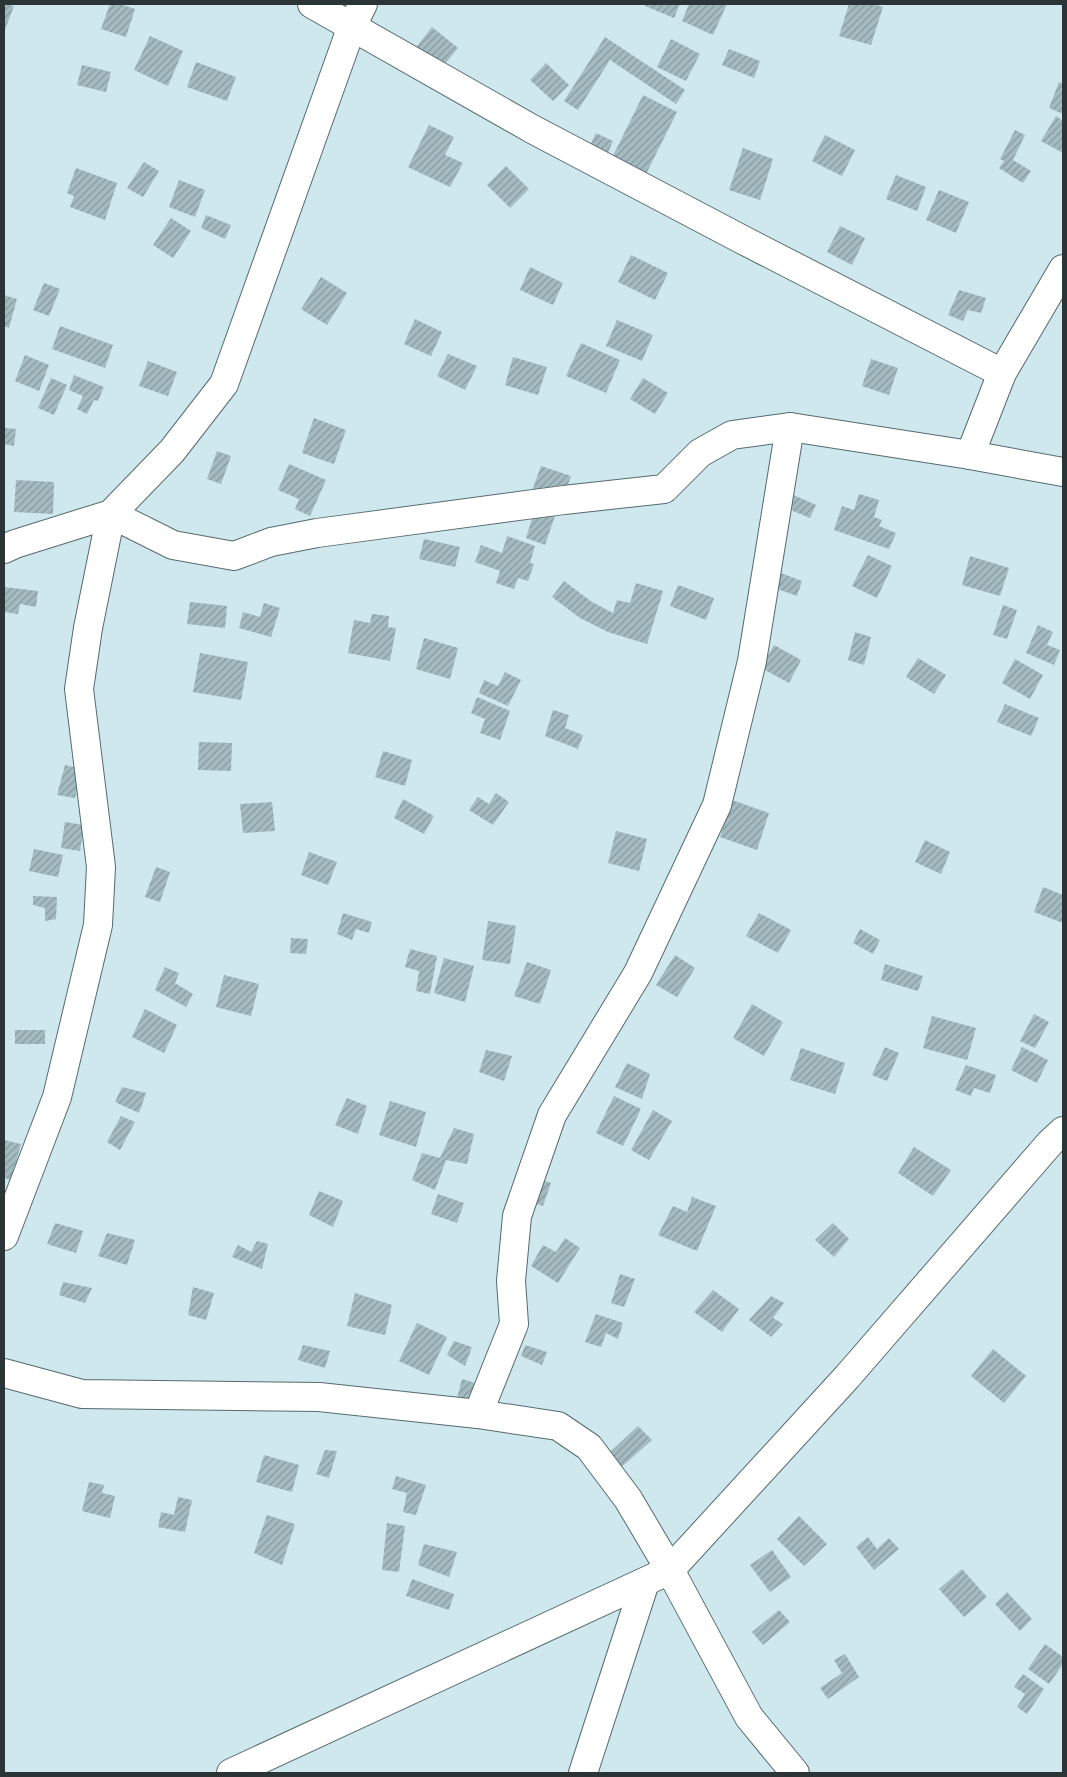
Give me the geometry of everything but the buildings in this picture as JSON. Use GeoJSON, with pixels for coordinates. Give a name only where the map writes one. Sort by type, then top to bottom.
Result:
{"type":"FeatureCollection","features":[{"type":"Feature","properties":{"kind":"street"},"geometry":{"type":"LineString","coordinates":[[312,4],[358,15],[534,130],[1002,373]]}},
{"type":"Feature","properties":{"kind":"street"},"geometry":{"type":"LineString","coordinates":[[4,549],[111,514],[172,451],[224,384],[358,15]]}},
{"type":"Feature","properties":{"kind":"street"},"geometry":{"type":"LineString","coordinates":[[970,455],[1002,373],[1063,269]]}},
{"type":"Feature","properties":{"kind":"street"},"geometry":{"type":"LineString","coordinates":[[111,514],[173,545],[234,556],[271,542],[318,533],[564,500],[664,490],[700,454],[732,435],[790,427],[970,455],[1063,472]]}},
{"type":"Feature","properties":{"kind":"street"},"geometry":{"type":"LineString","coordinates":[[478,1414],[514,1324],[511,1281],[517,1216],[552,1115],[638,973],[717,805],[752,661],[790,427]]}},
{"type":"Feature","properties":{"kind":"street"},"geometry":{"type":"LineString","coordinates":[[4,1236],[57,1097],[98,924],[101,867],[79,689],[88,628],[111,514]]}},
{"type":"Feature","properties":{"kind":"street"},"geometry":{"type":"LineString","coordinates":[[231,1773],[670,1570],[847,1377],[1050,1143],[1063,1131]]}},
{"type":"Feature","properties":{"kind":"street"},"geometry":{"type":"LineString","coordinates":[[4,1374],[82,1394],[319,1396],[478,1414],[558,1426],[589,1448],[628,1499],[670,1570],[749,1717],[795,1773]]}},
{"type":"Feature","properties":{"kind":"street"},"geometry":{"type":"LineString","coordinates":[[583,1773],[645,1582]]}}]}
